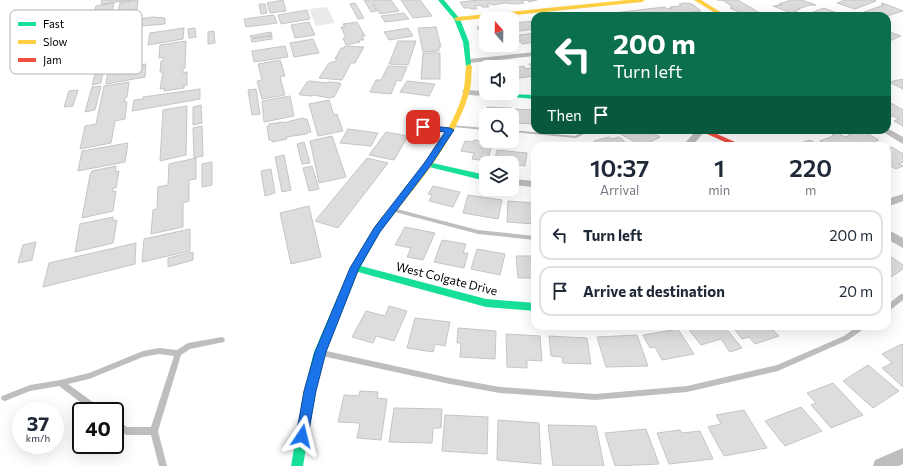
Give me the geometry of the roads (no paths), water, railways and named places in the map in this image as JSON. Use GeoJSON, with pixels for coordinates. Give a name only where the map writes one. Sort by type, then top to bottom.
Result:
{"type":"FeatureCollection","features":[{"type":"Feature","properties":{"kind":"street"},"geometry":{"type":"LineString","coordinates":[[297,466],[310,391],[320,352],[355,268],[377,230],[428,164],[451,128],[466,92],[469,61],[466,42],[457,19],[441,0]]}},
{"type":"Feature","properties":{"kind":"street"},"geometry":{"type":"LineString","coordinates":[[457,19],[642,0]]}},
{"type":"Feature","properties":{"kind":"street"},"geometry":{"type":"LineString","coordinates":[[697,0],[717,12]]}},
{"type":"Feature","properties":{"kind":"street"},"geometry":{"type":"LineString","coordinates":[[469,61],[531,54]]}},
{"type":"Feature","properties":{"kind":"street"},"geometry":{"type":"LineString","coordinates":[[466,92],[479,93]]}},
{"type":"Feature","properties":{"kind":"street"},"geometry":{"type":"LineString","coordinates":[[519,95],[531,96]]}},
{"type":"Feature","properties":{"kind":"street"},"geometry":{"type":"LineString","coordinates":[[691,142],[698,134]]}},
{"type":"Feature","properties":{"kind":"street"},"geometry":{"type":"LineString","coordinates":[[712,134],[730,142]]}},
{"type":"Feature","properties":{"kind":"street"},"geometry":{"type":"LineString","coordinates":[[891,134],[903,141]]}},
{"type":"Feature","properties":{"kind":"street"},"geometry":{"type":"LineString","coordinates":[[428,164],[479,176]]}},
{"type":"Feature","properties":{"kind":"street"},"geometry":{"type":"LineString","coordinates":[[519,183],[531,184]]}},
{"type":"Feature","properties":{"kind":"street"},"geometry":{"type":"LineString","coordinates":[[891,202],[903,197]]}},
{"type":"Feature","properties":{"kind":"street"},"geometry":{"type":"LineString","coordinates":[[891,236],[903,244]]}},
{"type":"Feature","properties":{"kind":"street","name":"West Colgate Drive"},"geometry":{"type":"LineString","coordinates":[[355,268],[486,303],[531,307]]}},
{"type":"Feature","properties":{"kind":"street"},"geometry":{"type":"LineString","coordinates":[[882,466],[903,456]]}},
{"type":"Feature","properties":{"kind":"lane"},"geometry":{"type":"LineString","coordinates":[[423,127],[479,129]]}},
{"type":"Feature","properties":{"kind":"lane"},"geometry":{"type":"LineString","coordinates":[[519,132],[531,133]]}},
{"type":"Feature","properties":{"kind":"lane"},"geometry":{"type":"LineString","coordinates":[[544,134],[576,137],[582,134]]}},
{"type":"Feature","properties":{"kind":"lane"},"geometry":{"type":"LineString","coordinates":[[393,210],[478,232],[531,238]]}},
{"type":"Feature","properties":{"kind":"lane"},"geometry":{"type":"LineString","coordinates":[[891,306],[903,296]]}},
{"type":"Feature","properties":{"kind":"lane"},"geometry":{"type":"LineString","coordinates":[[320,352],[450,381],[500,390],[595,397],[687,390],[778,368],[846,338],[857,330]]}},
{"type":"Feature","properties":{"kind":"lane"},"geometry":{"type":"LineString","coordinates":[[163,466],[154,431],[178,353],[188,346],[222,340]]}},
{"type":"Feature","properties":{"kind":"lane"},"geometry":{"type":"LineString","coordinates":[[5,398],[30,388],[89,376],[144,354],[160,351],[178,353]]}},
{"type":"Feature","properties":{"kind":"lane"},"geometry":{"type":"LineString","coordinates":[[60,383],[86,402]]}},
{"type":"Feature","properties":{"kind":"lane"},"geometry":{"type":"LineString","coordinates":[[124,430],[126,431],[154,431]]}}]}
